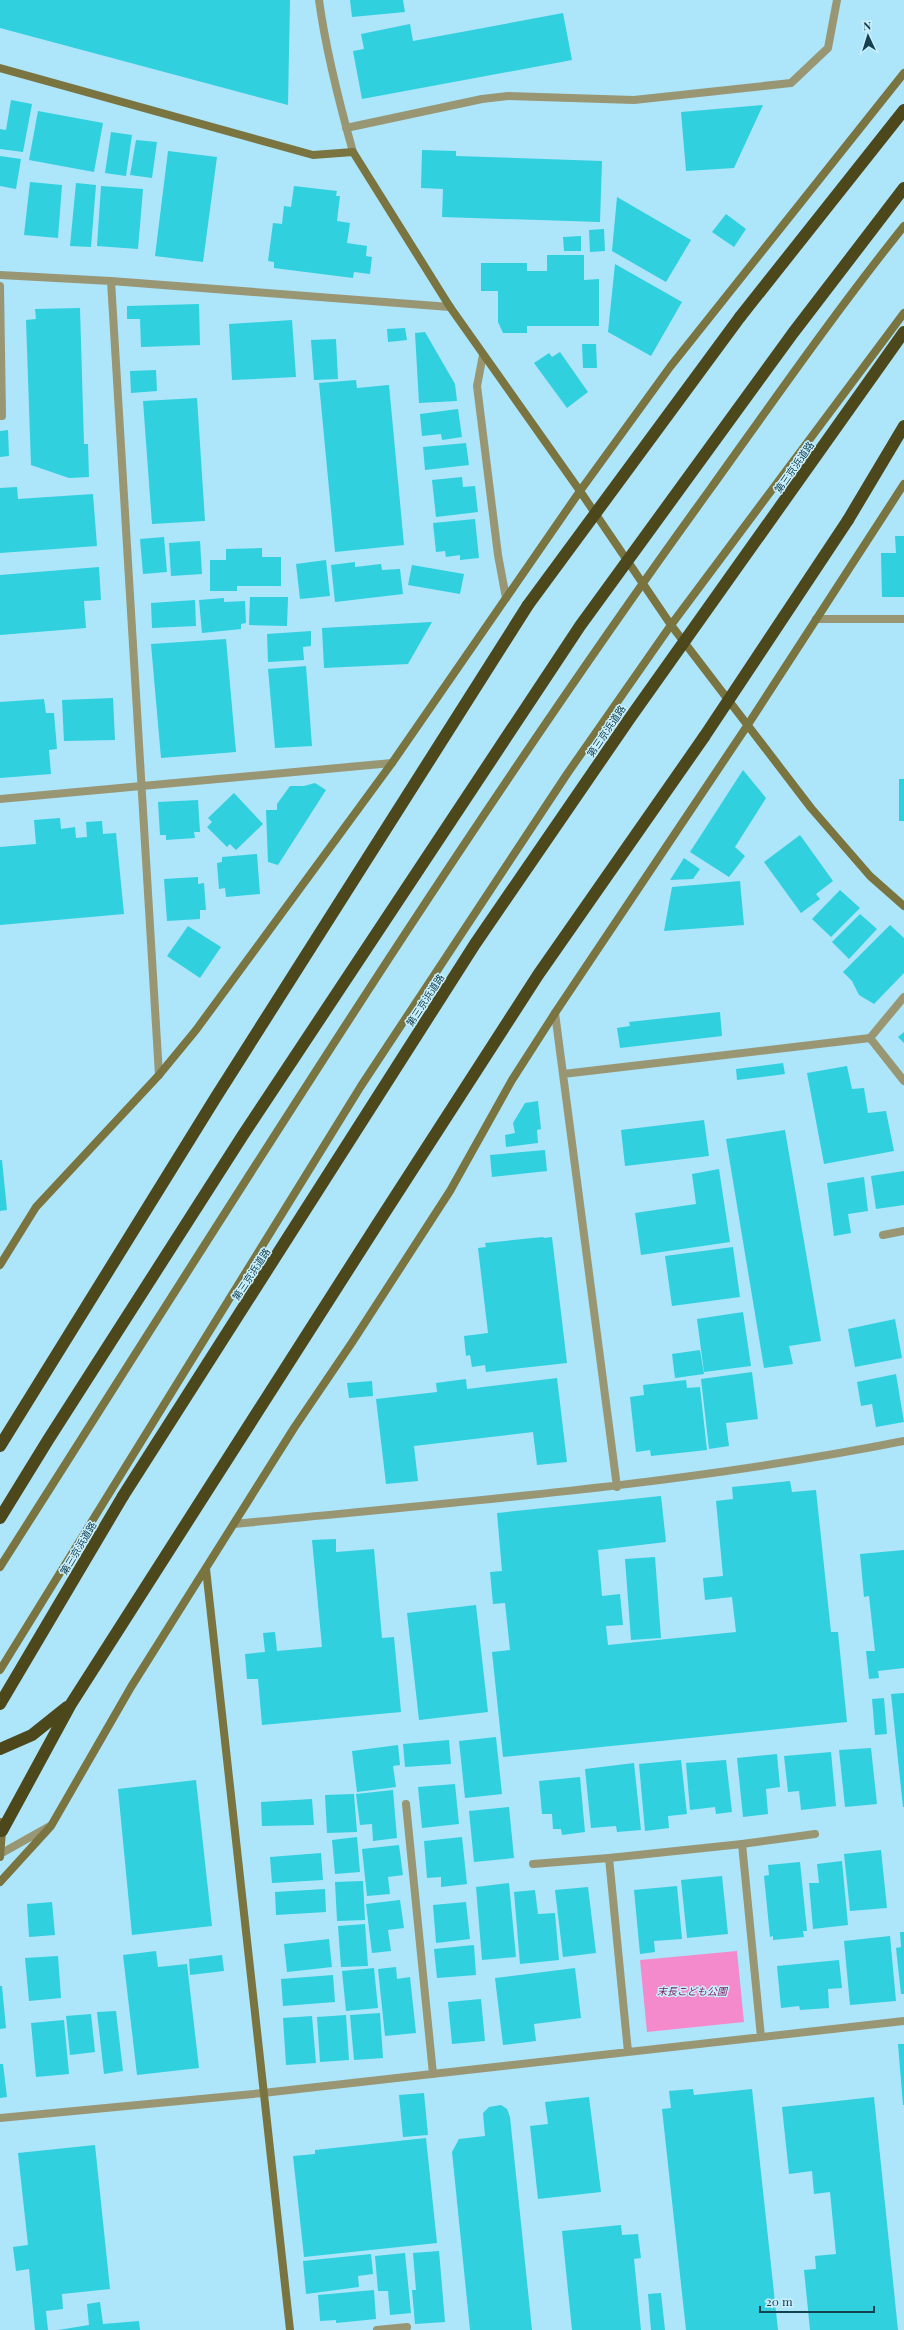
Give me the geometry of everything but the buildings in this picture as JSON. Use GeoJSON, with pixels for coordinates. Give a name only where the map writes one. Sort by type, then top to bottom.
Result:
{"type":"FeatureCollection","features":[{"type":"Feature","properties":{"kind":"highway"},"geometry":{"type":"LineString","coordinates":[[0,1446],[220,1090],[528,605],[740,317],[904,110]]}},
{"type":"Feature","properties":{"kind":"highway"},"geometry":{"type":"LineString","coordinates":[[0,1518],[48,1440],[243,1135],[580,626],[793,333],[904,188]]}},
{"type":"Feature","properties":{"kind":"highway","name":"第三京浜道路"},"geometry":{"type":"LineString","coordinates":[[0,1704],[123,1496],[475,944],[630,718],[904,332]]}},
{"type":"Feature","properties":{"kind":"highway"},"geometry":{"type":"LineString","coordinates":[[1,1826],[71,1704],[538,975],[704,737],[848,520],[904,426]]}},
{"type":"Feature","properties":{"kind":"highway"},"geometry":{"type":"LineString","coordinates":[[0,1749],[32,1735],[71,1704]]}},
{"type":"Feature","properties":{"kind":"street"},"geometry":{"type":"LineString","coordinates":[[319,0],[323,28],[336,91],[353,152],[450,307],[580,491],[671,625],[747,726],[811,808],[870,876],[904,906]]}},
{"type":"Feature","properties":{"kind":"street"},"geometry":{"type":"LineString","coordinates":[[346,128],[482,99],[508,96],[634,100],[791,83],[828,48],[836,0]]}},
{"type":"Feature","properties":{"kind":"street"},"geometry":{"type":"LineString","coordinates":[[0,68],[313,155],[353,152]]}},
{"type":"Feature","properties":{"kind":"street"},"geometry":{"type":"LineString","coordinates":[[0,1265],[36,1207],[159,1075],[196,1030],[392,763],[580,491],[670,367],[904,73]]}},
{"type":"Feature","properties":{"kind":"street"},"geometry":{"type":"LineString","coordinates":[[0,1567],[372,984],[494,798],[642,583],[861,280],[904,226]]}},
{"type":"Feature","properties":{"kind":"street"},"geometry":{"type":"LineString","coordinates":[[0,275],[111,281],[450,307]]}},
{"type":"Feature","properties":{"kind":"street"},"geometry":{"type":"LineString","coordinates":[[111,281],[143,786],[159,1075]]}},
{"type":"Feature","properties":{"kind":"street"},"geometry":{"type":"LineString","coordinates":[[0,286],[2,416]]}},
{"type":"Feature","properties":{"kind":"street"},"geometry":{"type":"LineString","coordinates":[[0,1670],[361,1086],[567,774],[671,625],[904,313]]}},
{"type":"Feature","properties":{"kind":"street"},"geometry":{"type":"LineString","coordinates":[[484,354],[477,386],[498,555],[506,598]]}},
{"type":"Feature","properties":{"kind":"street"},"geometry":{"type":"LineString","coordinates":[[0,1882],[51,1826],[131,1687],[294,1428],[353,1341],[450,1191],[512,1080],[555,1013],[747,726],[904,484]]}},
{"type":"Feature","properties":{"kind":"street"},"geometry":{"type":"LineString","coordinates":[[816,619],[904,619]]}},
{"type":"Feature","properties":{"kind":"street"},"geometry":{"type":"LineString","coordinates":[[0,799],[392,763]]}},
{"type":"Feature","properties":{"kind":"street"},"geometry":{"type":"LineString","coordinates":[[563,1074],[870,1038],[904,997]]}},
{"type":"Feature","properties":{"kind":"street"},"geometry":{"type":"LineString","coordinates":[[555,1013],[617,1487]]}},
{"type":"Feature","properties":{"kind":"street"},"geometry":{"type":"LineString","coordinates":[[870,1038],[904,1081]]}},
{"type":"Feature","properties":{"kind":"street"},"geometry":{"type":"LineString","coordinates":[[883,1235],[904,1231]]}},
{"type":"Feature","properties":{"kind":"street"},"geometry":{"type":"LineString","coordinates":[[234,1524],[617,1487],[832,1456],[904,1441]]}},
{"type":"Feature","properties":{"kind":"street"},"geometry":{"type":"LineString","coordinates":[[206,1569],[290,2330]]}},
{"type":"Feature","properties":{"kind":"street"},"geometry":{"type":"LineString","coordinates":[[406,1804],[433,2074]]}},
{"type":"Feature","properties":{"kind":"street"},"geometry":{"type":"LineString","coordinates":[[0,1857],[1,1826]]}},
{"type":"Feature","properties":{"kind":"street"},"geometry":{"type":"LineString","coordinates":[[0,1854],[51,1826]]}},
{"type":"Feature","properties":{"kind":"street"},"geometry":{"type":"LineString","coordinates":[[533,1864],[609,1858],[742,1844],[815,1834]]}},
{"type":"Feature","properties":{"kind":"street"},"geometry":{"type":"LineString","coordinates":[[742,1844],[761,2037]]}},
{"type":"Feature","properties":{"kind":"street"},"geometry":{"type":"LineString","coordinates":[[609,1858],[628,2052]]}},
{"type":"Feature","properties":{"kind":"street"},"geometry":{"type":"LineString","coordinates":[[0,2118],[263,2093],[904,2022]]}},
{"type":"Feature","properties":{"kind":"street"},"geometry":{"type":"LineString","coordinates":[[378,2330],[407,2327]]}},
{"type":"Feature","properties":{"kind":"green space","name":"末長こども公園"},"geometry":{"type":"Polygon","coordinates":[[[737,1951],[744,2022],[647,2032],[640,1960],[737,1951]]]}}]}
